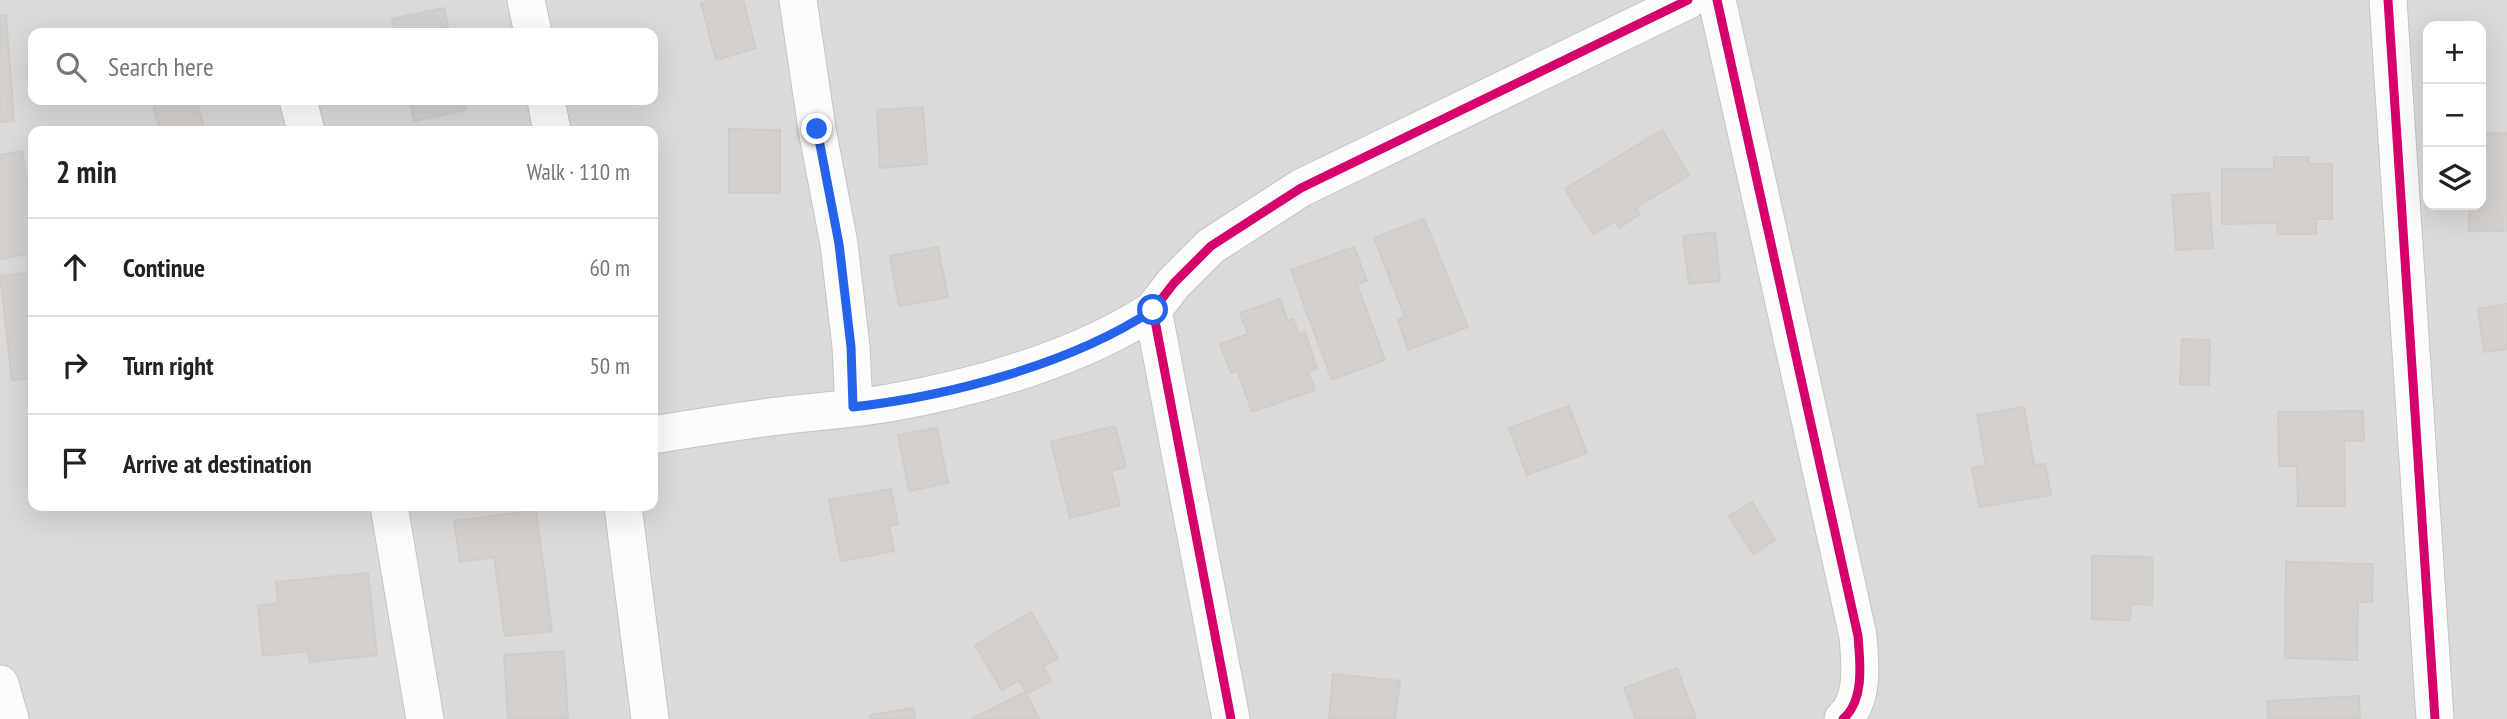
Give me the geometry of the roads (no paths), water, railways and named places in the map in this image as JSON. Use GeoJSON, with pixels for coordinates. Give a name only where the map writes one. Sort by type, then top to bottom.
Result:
{"type":"FeatureCollection","features":[{"type":"Feature","properties":{"kind":"street"},"geometry":{"type":"LineString","coordinates":[[526,0],[532,28]]}},
{"type":"Feature","properties":{"kind":"street"},"geometry":{"type":"LineString","coordinates":[[798,0],[817,129],[839,244],[851,347],[853,407]]}},
{"type":"Feature","properties":{"kind":"street"},"geometry":{"type":"LineString","coordinates":[[658,434],[764,417],[888,403],[969,386],[1081,349],[1126,328],[1153,310],[1174,283],[1211,246],[1301,188],[1688,0]]}},
{"type":"Feature","properties":{"kind":"street"},"geometry":{"type":"LineString","coordinates":[[1717,0],[1858,636],[1862,676],[1849,713],[1843,719]]}},
{"type":"Feature","properties":{"kind":"street"},"geometry":{"type":"LineString","coordinates":[[2388,0],[2435,719]]}},
{"type":"Feature","properties":{"kind":"street"},"geometry":{"type":"LineString","coordinates":[[299,105],[305,126]]}},
{"type":"Feature","properties":{"kind":"street"},"geometry":{"type":"LineString","coordinates":[[547,105],[551,126]]}},
{"type":"Feature","properties":{"kind":"street"},"geometry":{"type":"LineString","coordinates":[[1153,310],[1231,719]]}},
{"type":"Feature","properties":{"kind":"street"},"geometry":{"type":"LineString","coordinates":[[390,511],[425,719]]}},
{"type":"Feature","properties":{"kind":"street"},"geometry":{"type":"LineString","coordinates":[[624,511],[650,719]]}},
{"type":"Feature","properties":{"kind":"street"},"geometry":{"type":"LineString","coordinates":[[0,684],[10,719]]}}]}
